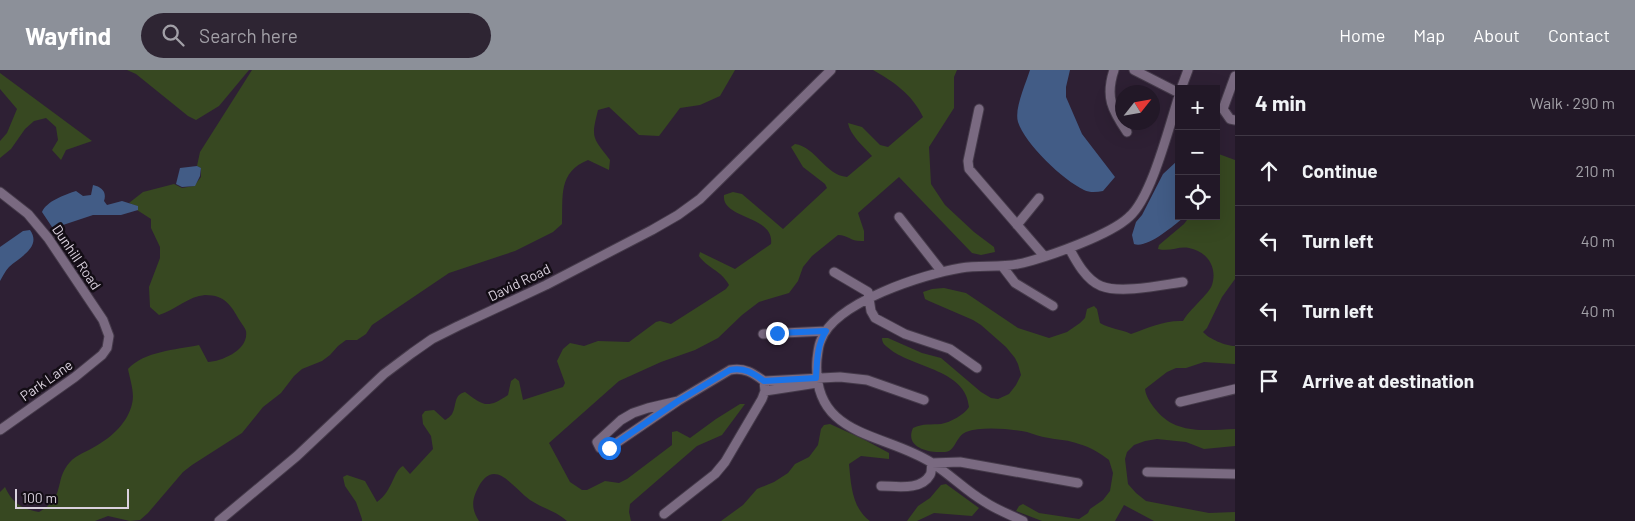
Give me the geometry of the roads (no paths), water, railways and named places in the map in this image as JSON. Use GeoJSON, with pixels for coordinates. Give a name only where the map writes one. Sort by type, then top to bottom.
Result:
{"type":"FeatureCollection","features":[{"type":"Feature","properties":{"kind":"street","name":"David Road"},"geometry":{"type":"LineString","coordinates":[[218,521],[297,456],[384,374],[412,352],[432,339],[546,285],[678,215],[700,199],[831,70]]}},
{"type":"Feature","properties":{"kind":"street"},"geometry":{"type":"LineString","coordinates":[[1114,70],[1110,88],[1110,102],[1114,114],[1126,132]]}},
{"type":"Feature","properties":{"kind":"street"},"geometry":{"type":"LineString","coordinates":[[1134,70],[1175,93]]}},
{"type":"Feature","properties":{"kind":"street"},"geometry":{"type":"LineString","coordinates":[[1182,85],[1188,70]]}},
{"type":"Feature","properties":{"kind":"street"},"geometry":{"type":"LineString","coordinates":[[1235,76],[1223,109],[1230,119],[1235,120]]}},
{"type":"Feature","properties":{"kind":"street"},"geometry":{"type":"LineString","coordinates":[[1023,521],[984,502],[932,463],[856,430],[838,420],[830,412],[816,380],[821,340],[826,331],[847,311],[902,283],[942,272],[974,266],[1002,266],[1022,263],[1069,248],[1121,223],[1140,204],[1158,163],[1175,108]]}},
{"type":"Feature","properties":{"kind":"street"},"geometry":{"type":"LineString","coordinates":[[979,109],[968,161],[969,169],[1044,256]]}},
{"type":"Feature","properties":{"kind":"street","name":"Dunhill Road"},"geometry":{"type":"LineString","coordinates":[[0,192],[28,214],[57,250],[103,320],[109,336],[108,348],[105,351]]}},
{"type":"Feature","properties":{"kind":"street"},"geometry":{"type":"LineString","coordinates":[[1016,225],[1039,198]]}},
{"type":"Feature","properties":{"kind":"street"},"geometry":{"type":"LineString","coordinates":[[899,217],[942,272]]}},
{"type":"Feature","properties":{"kind":"street"},"geometry":{"type":"LineString","coordinates":[[1069,248],[1090,279],[1102,286],[1124,289],[1183,282]]}},
{"type":"Feature","properties":{"kind":"street"},"geometry":{"type":"LineString","coordinates":[[1002,266],[1015,283],[1053,306]]}},
{"type":"Feature","properties":{"kind":"street"},"geometry":{"type":"LineString","coordinates":[[834,272],[868,292],[874,318],[906,334],[950,349],[976,368]]}},
{"type":"Feature","properties":{"kind":"street"},"geometry":{"type":"LineString","coordinates":[[763,334],[826,331]]}},
{"type":"Feature","properties":{"kind":"street","name":"Park Lane"},"geometry":{"type":"LineString","coordinates":[[0,430],[75,377],[105,351]]}},
{"type":"Feature","properties":{"kind":"street"},"geometry":{"type":"LineString","coordinates":[[678,401],[648,408],[621,420],[597,442],[600,448],[609,448],[678,401],[730,370],[739,368],[753,372],[764,381],[816,380]]}},
{"type":"Feature","properties":{"kind":"street"},"geometry":{"type":"LineString","coordinates":[[765,391],[840,377],[867,380],[924,400]]}},
{"type":"Feature","properties":{"kind":"street"},"geometry":{"type":"LineString","coordinates":[[664,514],[712,477],[720,468],[747,427],[765,391],[764,381]]}},
{"type":"Feature","properties":{"kind":"street"},"geometry":{"type":"LineString","coordinates":[[1180,402],[1235,389]]}},
{"type":"Feature","properties":{"kind":"street"},"geometry":{"type":"LineString","coordinates":[[932,463],[960,462],[1078,483]]}},
{"type":"Feature","properties":{"kind":"street"},"geometry":{"type":"LineString","coordinates":[[881,486],[917,485],[931,474],[932,463]]}},
{"type":"Feature","properties":{"kind":"street"},"geometry":{"type":"LineString","coordinates":[[1147,472],[1235,474]]}},
{"type":"Feature","properties":{"kind":"water"},"geometry":{"type":"Polygon","coordinates":[[[1030,70],[1070,70],[1066,97],[1082,134],[1115,177],[1103,191],[1086,191],[1075,185],[1036,151],[1022,131],[1017,117],[1021,96],[1030,70]]]}},
{"type":"Feature","properties":{"kind":"water"},"geometry":{"type":"Polygon","coordinates":[[[1175,163],[1175,220],[1181,220],[1153,240],[1139,245],[1134,244],[1132,235],[1136,222],[1142,215],[1163,174],[1175,163]]]}},
{"type":"Feature","properties":{"kind":"water"},"geometry":{"type":"Polygon","coordinates":[[[197,166],[201,168],[200,176],[195,186],[182,187],[176,184],[180,168],[197,166]]]}},
{"type":"Feature","properties":{"kind":"water"},"geometry":{"type":"Polygon","coordinates":[[[93,185],[103,190],[105,195],[104,201],[107,205],[122,201],[138,206],[138,210],[121,215],[93,215],[52,227],[42,212],[44,208],[61,197],[76,191],[83,196],[91,195],[93,185]]]}},
{"type":"Feature","properties":{"kind":"water"},"geometry":{"type":"Polygon","coordinates":[[[30,230],[33,236],[32,247],[9,267],[0,281],[0,247],[23,231],[30,230]]]}}]}
